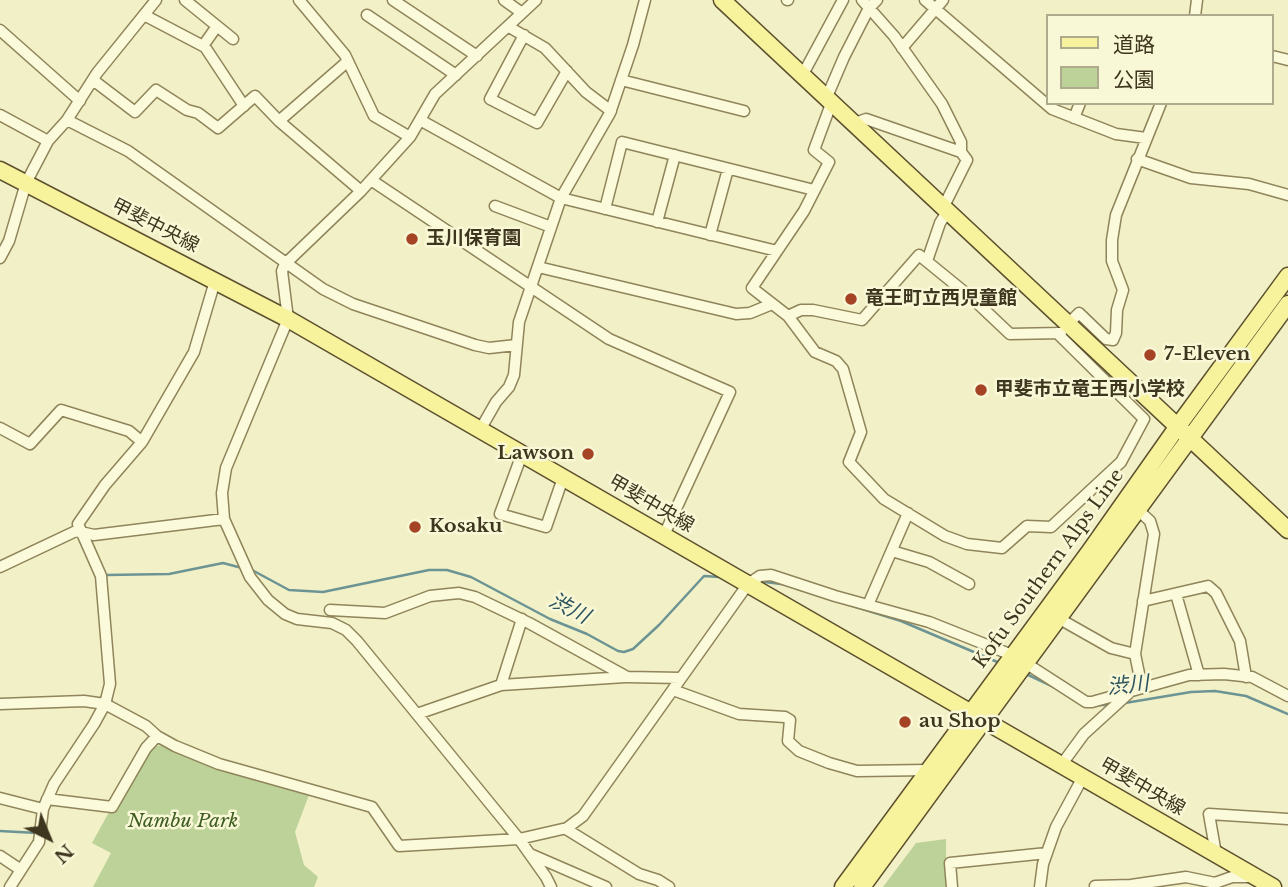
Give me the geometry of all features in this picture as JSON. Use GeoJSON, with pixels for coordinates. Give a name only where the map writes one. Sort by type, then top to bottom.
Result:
{"type":"FeatureCollection","features":[{"type":"Feature","properties":{"kind":"main road"},"geometry":{"type":"LineString","coordinates":[[722,0],[945,210],[1065,329],[1178,426],[1288,530]]}},
{"type":"Feature","properties":{"kind":"main road","name":"甲斐中央線"},"geometry":{"type":"LineString","coordinates":[[0,170],[288,319],[1273,887]]}},
{"type":"Feature","properties":{"kind":"main road","name":"Kofu Southern Alps Line"},"geometry":{"type":"LineString","coordinates":[[862,887],[978,716],[1012,655],[1288,275]]}},
{"type":"Feature","properties":{"kind":"main road","name":"Kofu Southern Alps Line"},"geometry":{"type":"LineString","coordinates":[[843,887],[928,770],[1027,664],[1288,304]]}},
{"type":"Feature","properties":{"kind":"street"},"geometry":{"type":"LineString","coordinates":[[0,258],[9,241],[26,183],[48,141],[67,120],[93,80],[156,0]]}},
{"type":"Feature","properties":{"kind":"street"},"geometry":{"type":"LineString","coordinates":[[185,0],[233,39]]}},
{"type":"Feature","properties":{"kind":"street"},"geometry":{"type":"LineString","coordinates":[[299,0],[348,61],[374,116],[410,137]]}},
{"type":"Feature","properties":{"kind":"street"},"geometry":{"type":"LineString","coordinates":[[393,0],[477,56]]}},
{"type":"Feature","properties":{"kind":"street"},"geometry":{"type":"LineString","coordinates":[[503,0],[522,13]]}},
{"type":"Feature","properties":{"kind":"street"},"geometry":{"type":"LineString","coordinates":[[537,0],[435,94],[410,137],[372,180],[285,264],[282,271],[288,319],[226,468],[222,493],[225,519],[250,577],[268,600],[297,620],[332,623],[346,630],[357,641],[519,839],[551,887]]}},
{"type":"Feature","properties":{"kind":"street"},"geometry":{"type":"LineString","coordinates":[[480,430],[514,375],[519,322],[561,198],[611,111],[645,0]]}},
{"type":"Feature","properties":{"kind":"street"},"geometry":{"type":"LineString","coordinates":[[802,76],[843,0]]}},
{"type":"Feature","properties":{"kind":"street"},"geometry":{"type":"LineString","coordinates":[[925,0],[1046,104]]}},
{"type":"Feature","properties":{"kind":"street"},"geometry":{"type":"LineString","coordinates":[[902,48],[943,0]]}},
{"type":"Feature","properties":{"kind":"street"},"geometry":{"type":"LineString","coordinates":[[961,152],[961,142],[942,104],[869,3],[844,57],[814,150],[829,162],[804,211],[752,288],[788,316],[816,352],[836,361],[843,369],[861,432],[849,462],[884,499],[945,536],[967,544],[1002,548],[1027,526],[1051,527],[1121,462],[1144,419],[1065,329]]}},
{"type":"Feature","properties":{"kind":"street"},"geometry":{"type":"LineString","coordinates":[[144,15],[203,46],[244,106]]}},
{"type":"Feature","properties":{"kind":"street"},"geometry":{"type":"LineString","coordinates":[[368,15],[456,75]]}},
{"type":"Feature","properties":{"kind":"street"},"geometry":{"type":"LineString","coordinates":[[203,46],[217,26]]}},
{"type":"Feature","properties":{"kind":"street"},"geometry":{"type":"LineString","coordinates":[[509,27],[545,48],[586,92],[611,111]]}},
{"type":"Feature","properties":{"kind":"street"},"geometry":{"type":"LineString","coordinates":[[0,30],[80,101]]}},
{"type":"Feature","properties":{"kind":"street"},"geometry":{"type":"LineString","coordinates":[[524,35],[490,99],[537,123],[567,71]]}},
{"type":"Feature","properties":{"kind":"street"},"geometry":{"type":"LineString","coordinates":[[279,121],[348,61]]}},
{"type":"Feature","properties":{"kind":"street"},"geometry":{"type":"LineString","coordinates":[[93,80],[135,112],[156,90],[187,110],[198,113],[218,128],[256,96],[279,121],[361,191]]}},
{"type":"Feature","properties":{"kind":"street"},"geometry":{"type":"LineString","coordinates":[[621,80],[744,111]]}},
{"type":"Feature","properties":{"kind":"street"},"geometry":{"type":"LineString","coordinates":[[1047,105],[1116,134],[1146,138]]}},
{"type":"Feature","properties":{"kind":"street"},"geometry":{"type":"LineString","coordinates":[[1074,118],[1079,105]]}},
{"type":"Feature","properties":{"kind":"street"},"geometry":{"type":"LineString","coordinates":[[788,316],[801,310],[814,310],[862,320],[919,255],[973,299],[1010,334],[1065,329],[1079,313],[1106,339],[1113,340],[1122,290],[1112,261],[1116,215],[1159,105]]}},
{"type":"Feature","properties":{"kind":"street"},"geometry":{"type":"LineString","coordinates":[[0,115],[48,141]]}},
{"type":"Feature","properties":{"kind":"street"},"geometry":{"type":"LineString","coordinates":[[853,124],[866,119],[961,152],[967,160],[926,261]]}},
{"type":"Feature","properties":{"kind":"street"},"geometry":{"type":"LineString","coordinates":[[67,120],[128,151],[323,289],[353,304],[475,345],[489,348],[516,345]]}},
{"type":"Feature","properties":{"kind":"street"},"geometry":{"type":"LineString","coordinates":[[420,120],[561,198],[777,251]]}},
{"type":"Feature","properties":{"kind":"street"},"geometry":{"type":"LineString","coordinates":[[605,209],[622,142],[814,190]]}},
{"type":"Feature","properties":{"kind":"street"},"geometry":{"type":"LineString","coordinates":[[657,222],[675,155]]}},
{"type":"Feature","properties":{"kind":"street"},"geometry":{"type":"LineString","coordinates":[[1137,159],[1191,178],[1249,184],[1288,195]]}},
{"type":"Feature","properties":{"kind":"street"},"geometry":{"type":"LineString","coordinates":[[710,235],[728,169]]}},
{"type":"Feature","properties":{"kind":"street"},"geometry":{"type":"LineString","coordinates":[[372,180],[609,340],[730,392],[664,535]]}},
{"type":"Feature","properties":{"kind":"street"},"geometry":{"type":"LineString","coordinates":[[495,206],[551,227]]}},
{"type":"Feature","properties":{"kind":"street"},"geometry":{"type":"LineString","coordinates":[[538,267],[736,314],[750,313],[772,304]]}},
{"type":"Feature","properties":{"kind":"street"},"geometry":{"type":"LineString","coordinates":[[10,887],[39,842],[45,804],[54,784],[105,704],[110,684],[101,576],[78,524],[142,442],[194,352],[215,281]]}},
{"type":"Feature","properties":{"kind":"street"},"geometry":{"type":"LineString","coordinates":[[0,428],[30,444],[61,410],[130,431],[142,442]]}},
{"type":"Feature","properties":{"kind":"street"},"geometry":{"type":"LineString","coordinates":[[522,454],[500,514],[546,527],[564,478]]}},
{"type":"Feature","properties":{"kind":"street"},"geometry":{"type":"LineString","coordinates":[[1137,689],[1135,654],[1154,534],[1150,521],[1138,510]]}},
{"type":"Feature","properties":{"kind":"street"},"geometry":{"type":"LineString","coordinates":[[868,605],[908,513]]}},
{"type":"Feature","properties":{"kind":"street"},"geometry":{"type":"LineString","coordinates":[[0,567],[68,534],[80,532],[94,535],[225,519]]}},
{"type":"Feature","properties":{"kind":"street"},"geometry":{"type":"LineString","coordinates":[[892,551],[929,562],[969,583]]}},
{"type":"Feature","properties":{"kind":"street"},"geometry":{"type":"LineString","coordinates":[[0,704],[84,701],[105,704],[146,726],[175,746],[219,764],[372,807],[399,846],[519,839],[566,829],[583,816],[748,584],[760,576],[771,575],[929,622],[1012,655]]}},
{"type":"Feature","properties":{"kind":"street"},"geometry":{"type":"LineString","coordinates":[[1143,601],[1208,586],[1216,593],[1240,641],[1247,677]]}},
{"type":"Feature","properties":{"kind":"street"},"geometry":{"type":"LineString","coordinates":[[330,610],[385,613],[430,596],[458,593],[475,597],[522,619],[627,677]]}},
{"type":"Feature","properties":{"kind":"street"},"geometry":{"type":"LineString","coordinates":[[1176,593],[1199,675]]}},
{"type":"Feature","properties":{"kind":"street"},"geometry":{"type":"LineString","coordinates":[[1058,618],[1111,648],[1135,654]]}},
{"type":"Feature","properties":{"kind":"street"},"geometry":{"type":"LineString","coordinates":[[501,685],[522,619]]}},
{"type":"Feature","properties":{"kind":"street"},"geometry":{"type":"LineString","coordinates":[[1027,664],[1086,702],[1189,675],[1247,677],[1262,681],[1288,696]]}},
{"type":"Feature","properties":{"kind":"street"},"geometry":{"type":"LineString","coordinates":[[417,713],[501,685],[627,677],[681,678]]}},
{"type":"Feature","properties":{"kind":"street"},"geometry":{"type":"LineString","coordinates":[[1062,764],[1084,734],[1137,689]]}},
{"type":"Feature","properties":{"kind":"street"},"geometry":{"type":"LineString","coordinates":[[673,690],[739,714],[785,717],[790,720],[788,741],[799,751],[829,763],[857,771],[928,770]]}},
{"type":"Feature","properties":{"kind":"street"},"geometry":{"type":"LineString","coordinates":[[0,799],[112,807],[146,748],[157,736]]}},
{"type":"Feature","properties":{"kind":"street"},"geometry":{"type":"LineString","coordinates":[[1040,887],[1047,853],[1068,800],[1083,777]]}},
{"type":"Feature","properties":{"kind":"street"},"geometry":{"type":"LineString","coordinates":[[1216,854],[1209,814],[1288,819]]}},
{"type":"Feature","properties":{"kind":"street"},"geometry":{"type":"LineString","coordinates":[[566,829],[639,874],[669,887]]}},
{"type":"Feature","properties":{"kind":"street"},"geometry":{"type":"LineString","coordinates":[[952,887],[950,863],[1047,853]]}},
{"type":"Feature","properties":{"kind":"street"},"geometry":{"type":"LineString","coordinates":[[530,854],[606,887]]}},
{"type":"Feature","properties":{"kind":"street"},"geometry":{"type":"LineString","coordinates":[[0,856],[21,870]]}},
{"type":"Feature","properties":{"kind":"street"},"geometry":{"type":"LineString","coordinates":[[1096,886],[1131,885],[1186,877],[1215,883],[1232,877],[1256,877]]}},
{"type":"Feature","properties":{"kind":"green space","name":"Nambu Park"},"geometry":{"type":"Polygon","coordinates":[[[164,745],[309,795],[295,832],[304,865],[318,877],[314,887],[93,887],[111,853],[92,843],[109,812],[116,808],[148,750],[164,745]]]}},
{"type":"Feature","properties":{"kind":"green space"},"geometry":{"type":"Polygon","coordinates":[[[946,839],[946,887],[883,887],[916,843],[946,839]]]}},
{"type":"Feature","properties":{"kind":"waterway","name":"渋川"},"geometry":{"type":"LineString","coordinates":[[106,584],[106,575],[169,574],[223,563],[242,568]]}},
{"type":"Feature","properties":{"kind":"waterway","name":"渋川"},"geometry":{"type":"LineString","coordinates":[[252,570],[289,590],[323,592],[429,570],[447,570],[471,577],[550,619],[624,652],[633,649],[659,625],[704,576],[720,577]]}},
{"type":"Feature","properties":{"kind":"waterway","name":"渋川"},"geometry":{"type":"LineString","coordinates":[[757,581],[789,585]]}},
{"type":"Feature","properties":{"kind":"waterway","name":"渋川"},"geometry":{"type":"LineString","coordinates":[[798,589],[901,621],[1002,664]]}},
{"type":"Feature","properties":{"kind":"waterway","name":"渋川"},"geometry":{"type":"LineString","coordinates":[[1024,673],[1056,688]]}},
{"type":"Feature","properties":{"kind":"waterway","name":"渋川"},"geometry":{"type":"LineString","coordinates":[[111,703],[113,689]]}},
{"type":"Feature","properties":{"kind":"waterway","name":"渋川"},"geometry":{"type":"LineString","coordinates":[[1125,703],[1191,692],[1215,691],[1246,696],[1288,714]]}},
{"type":"Feature","properties":{"kind":"waterway","name":"渋川"},"geometry":{"type":"LineString","coordinates":[[1097,705],[1112,705]]}},
{"type":"Feature","properties":{"kind":"waterway","name":"渋川"},"geometry":{"type":"LineString","coordinates":[[101,721],[108,709]]}},
{"type":"Feature","properties":{"kind":"waterway","name":"渋川"},"geometry":{"type":"LineString","coordinates":[[0,831],[37,833]]}},
{"type":"Feature","properties":{"kind":"place","name":"玉川保育園"},"geometry":{"type":"Point","coordinates":[412,239]}},
{"type":"Feature","properties":{"kind":"place","name":"竜王町立西児童館"},"geometry":{"type":"Point","coordinates":[851,299]}},
{"type":"Feature","properties":{"kind":"place","name":"7-Eleven"},"geometry":{"type":"Point","coordinates":[1150,355]}},
{"type":"Feature","properties":{"kind":"place","name":"甲斐市立竜王西小学校"},"geometry":{"type":"Point","coordinates":[981,390]}},
{"type":"Feature","properties":{"kind":"place","name":"Lawson"},"geometry":{"type":"Point","coordinates":[588,454]}},
{"type":"Feature","properties":{"kind":"place","name":"Kosaku"},"geometry":{"type":"Point","coordinates":[415,527]}},
{"type":"Feature","properties":{"kind":"place","name":"au Shop"},"geometry":{"type":"Point","coordinates":[905,722]}}]}
